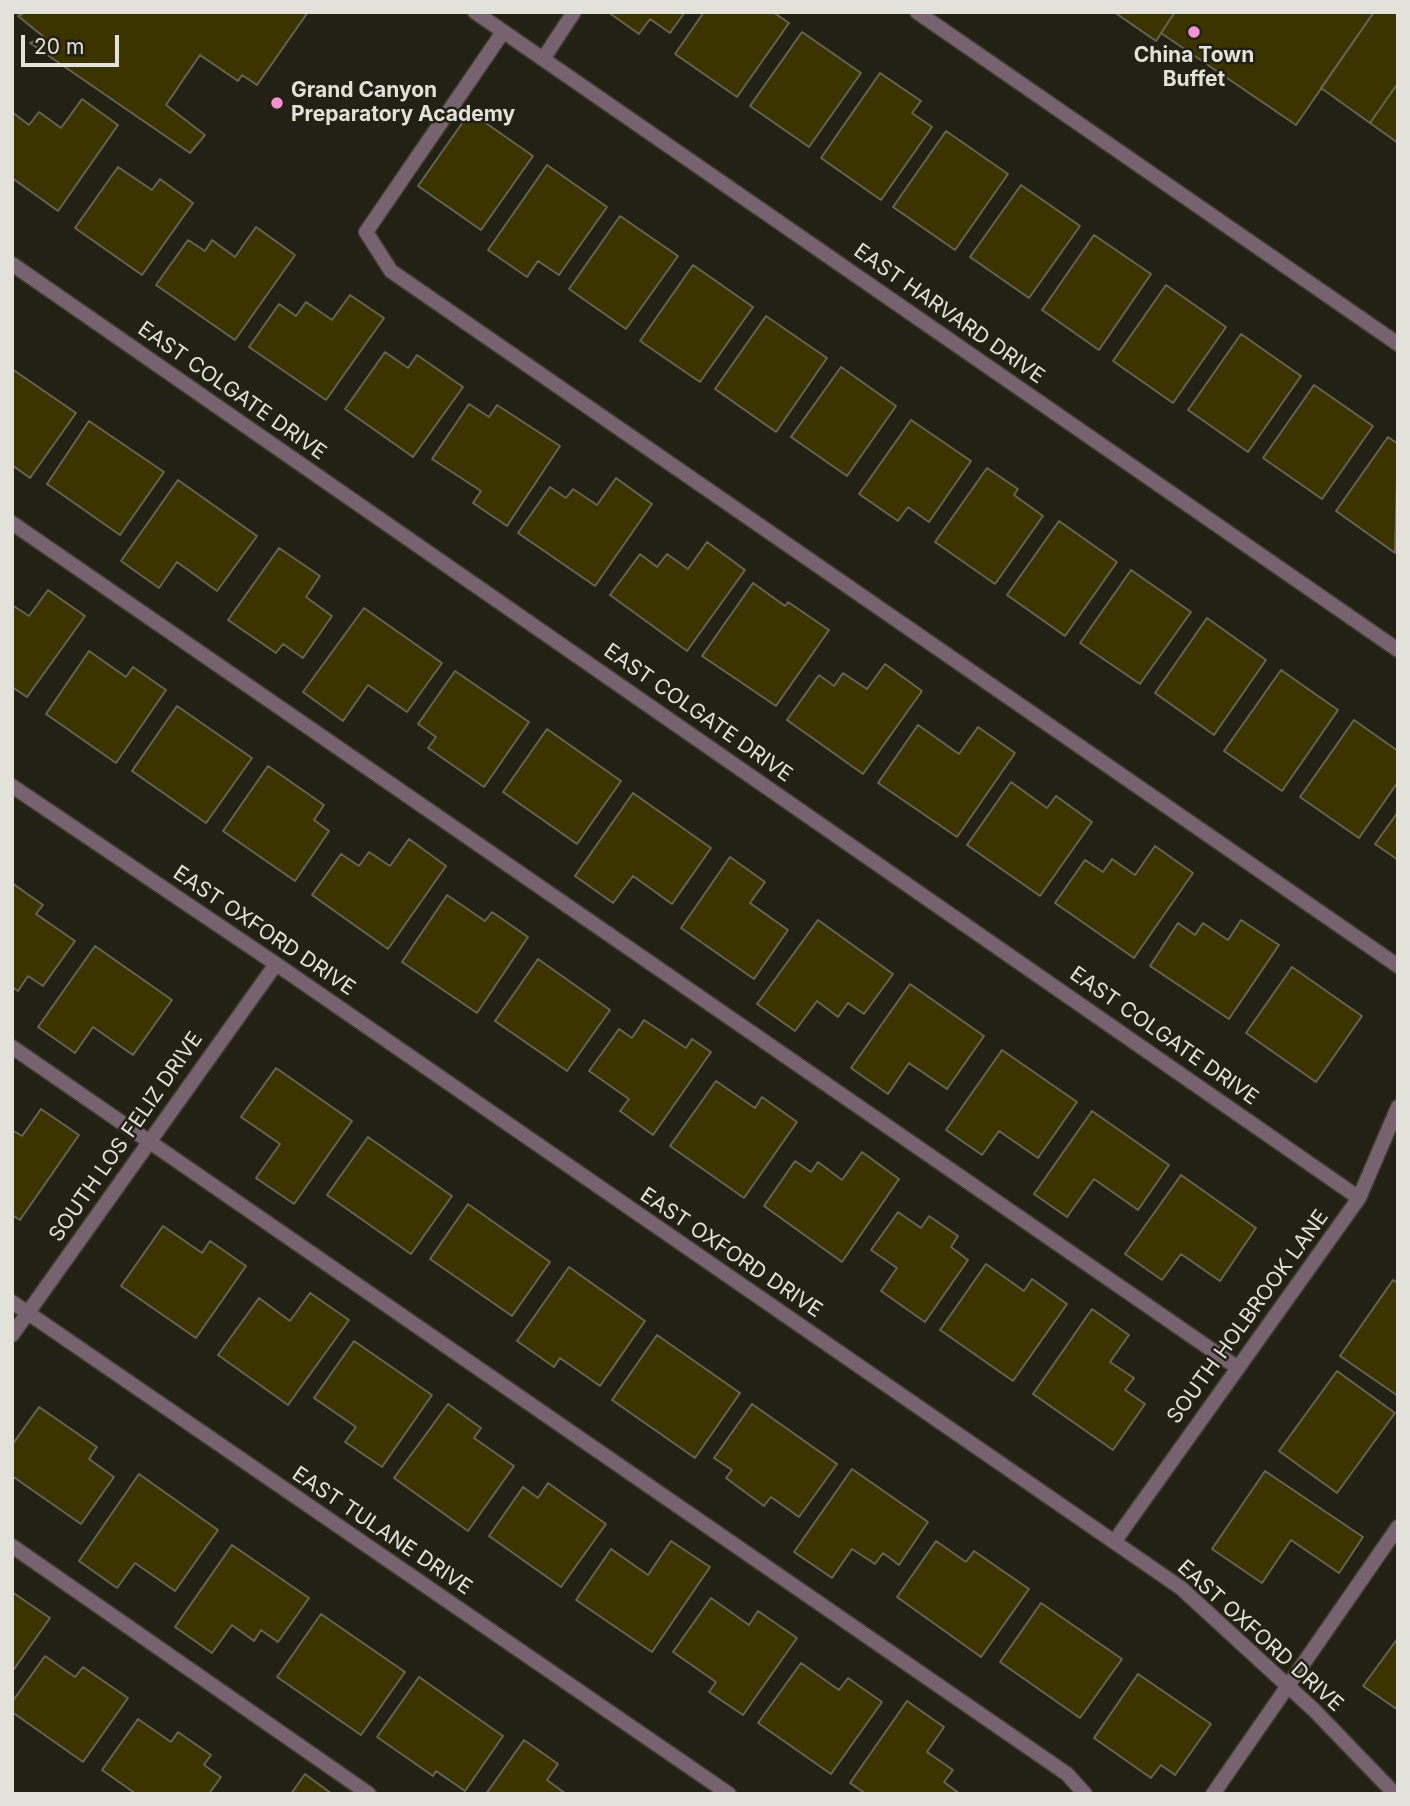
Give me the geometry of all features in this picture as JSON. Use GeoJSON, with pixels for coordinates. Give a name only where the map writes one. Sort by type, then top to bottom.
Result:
{"type":"FeatureCollection","features":[{"type":"Feature","properties":{"kind":"street","name":"EAST HARVARD DRIVE"},"geometry":{"type":"LineString","coordinates":[[475,12],[1398,650]]}},
{"type":"Feature","properties":{"kind":"street"},"geometry":{"type":"LineString","coordinates":[[543,59],[574,12]]}},
{"type":"Feature","properties":{"kind":"street"},"geometry":{"type":"LineString","coordinates":[[917,12],[1398,344]]}},
{"type":"Feature","properties":{"kind":"street"},"geometry":{"type":"LineString","coordinates":[[503,32],[366,232],[391,271],[1398,966]]}},
{"type":"Feature","properties":{"kind":"street","name":"EAST COLGATE DRIVE"},"geometry":{"type":"LineString","coordinates":[[12,264],[1359,1198]]}},
{"type":"Feature","properties":{"kind":"street"},"geometry":{"type":"LineString","coordinates":[[12,523],[1238,1368]]}},
{"type":"Feature","properties":{"kind":"street","name":"EAST OXFORD DRIVE"},"geometry":{"type":"LineString","coordinates":[[12,786],[276,964],[1181,1588],[1289,1686],[1395,1794]]}},
{"type":"Feature","properties":{"kind":"street","name":"SOUTH LOS FELIZ DRIVE"},"geometry":{"type":"LineString","coordinates":[[12,1335],[276,964]]}},
{"type":"Feature","properties":{"kind":"street"},"geometry":{"type":"LineString","coordinates":[[12,1047],[1067,1774],[1085,1794]]}},
{"type":"Feature","properties":{"kind":"street","name":"SOUTH HOLBROOK LANE"},"geometry":{"type":"LineString","coordinates":[[1114,1542],[1359,1198],[1398,1107]]}},
{"type":"Feature","properties":{"kind":"street","name":"EAST TULANE DRIVE"},"geometry":{"type":"LineString","coordinates":[[12,1303],[729,1794]]}},
{"type":"Feature","properties":{"kind":"street"},"geometry":{"type":"LineString","coordinates":[[1213,1794],[1398,1527]]}},
{"type":"Feature","properties":{"kind":"street"},"geometry":{"type":"LineString","coordinates":[[12,1546],[369,1794]]}},
{"type":"Feature","properties":{"kind":"building"},"geometry":{"type":"Polygon","coordinates":[[[26,12],[308,12],[257,85],[242,75],[238,81],[200,55],[166,105],[205,135],[190,153],[30,43],[44,37],[18,16],[26,12]]]}},
{"type":"Feature","properties":{"kind":"building"},"geometry":{"type":"Polygon","coordinates":[[[608,12],[685,12],[670,33],[650,19],[639,34],[608,12]]]}},
{"type":"Feature","properties":{"kind":"building"},"geometry":{"type":"Polygon","coordinates":[[[704,12],[773,12],[789,23],[737,97],[675,54],[704,12]]]}},
{"type":"Feature","properties":{"kind":"building"},"geometry":{"type":"Polygon","coordinates":[[[1114,12],[1175,12],[1156,41],[1114,12]]]}},
{"type":"Feature","properties":{"kind":"building"},"geometry":{"type":"Polygon","coordinates":[[[1175,12],[1374,12],[1296,125],[1161,33],[1175,12]]]}},
{"type":"Feature","properties":{"kind":"building"},"geometry":{"type":"Polygon","coordinates":[[[1374,12],[1398,12],[1398,83],[1370,123],[1321,88],[1374,12]]]}},
{"type":"Feature","properties":{"kind":"building"},"geometry":{"type":"Polygon","coordinates":[[[802,32],[861,73],[809,147],[750,106],[802,32]]]}},
{"type":"Feature","properties":{"kind":"building"},"geometry":{"type":"Polygon","coordinates":[[[880,73],[921,101],[912,113],[932,127],[881,200],[821,158],[880,73]]]}},
{"type":"Feature","properties":{"kind":"building"},"geometry":{"type":"Polygon","coordinates":[[[1398,83],[1398,143],[1370,123],[1398,83]]]}},
{"type":"Feature","properties":{"kind":"building"},"geometry":{"type":"Polygon","coordinates":[[[82,99],[118,125],[58,211],[12,178],[12,112],[29,125],[39,112],[61,128],[82,99]]]}},
{"type":"Feature","properties":{"kind":"building"},"geometry":{"type":"Polygon","coordinates":[[[470,112],[533,156],[481,230],[418,186],[470,112]]]}},
{"type":"Feature","properties":{"kind":"building"},"geometry":{"type":"Polygon","coordinates":[[[946,131],[1008,174],[955,250],[893,207],[946,131]]]}},
{"type":"Feature","properties":{"kind":"building"},"geometry":{"type":"Polygon","coordinates":[[[547,165],[607,207],[559,275],[538,261],[527,277],[488,250],[547,165]]]}},
{"type":"Feature","properties":{"kind":"building"},"geometry":{"type":"Polygon","coordinates":[[[118,167],[152,190],[160,179],[193,203],[142,275],[75,228],[118,167]]]}},
{"type":"Feature","properties":{"kind":"building"},"geometry":{"type":"Polygon","coordinates":[[[1021,185],[1080,226],[1029,298],[970,257],[1021,185]]]}},
{"type":"Feature","properties":{"kind":"building"},"geometry":{"type":"Polygon","coordinates":[[[620,216],[678,256],[626,329],[569,289],[620,216]]]}},
{"type":"Feature","properties":{"kind":"building"},"geometry":{"type":"Polygon","coordinates":[[[256,227],[295,255],[235,340],[156,285],[188,240],[205,251],[212,240],[235,257],[256,227]]]}},
{"type":"Feature","properties":{"kind":"building"},"geometry":{"type":"Polygon","coordinates":[[[1094,235],[1151,274],[1099,350],[1042,310],[1094,235]]]}},
{"type":"Feature","properties":{"kind":"building"},"geometry":{"type":"Polygon","coordinates":[[[693,265],[753,307],[700,382],[640,341],[693,265]]]}},
{"type":"Feature","properties":{"kind":"building"},"geometry":{"type":"Polygon","coordinates":[[[1166,285],[1226,327],[1173,403],[1113,361],[1166,285]]]}},
{"type":"Feature","properties":{"kind":"building"},"geometry":{"type":"Polygon","coordinates":[[[350,295],[384,318],[326,400],[249,347],[279,304],[296,316],[306,302],[332,320],[350,295]]]}},
{"type":"Feature","properties":{"kind":"building"},"geometry":{"type":"Polygon","coordinates":[[[766,316],[827,358],[776,432],[715,389],[766,316]]]}},
{"type":"Feature","properties":{"kind":"building"},"geometry":{"type":"Polygon","coordinates":[[[1241,334],[1301,376],[1248,452],[1188,410],[1241,334]]]}},
{"type":"Feature","properties":{"kind":"building"},"geometry":{"type":"Polygon","coordinates":[[[385,352],[408,368],[417,355],[463,387],[413,457],[345,409],[385,352]]]}},
{"type":"Feature","properties":{"kind":"building"},"geometry":{"type":"Polygon","coordinates":[[[841,367],[896,406],[847,476],[791,437],[841,367]]]}},
{"type":"Feature","properties":{"kind":"building"},"geometry":{"type":"Polygon","coordinates":[[[12,369],[76,413],[30,478],[12,465],[12,369]]]}},
{"type":"Feature","properties":{"kind":"building"},"geometry":{"type":"Polygon","coordinates":[[[1314,385],[1373,426],[1322,499],[1263,458],[1314,385]]]}},
{"type":"Feature","properties":{"kind":"building"},"geometry":{"type":"Polygon","coordinates":[[[469,404],[489,417],[497,405],[560,446],[507,526],[473,503],[481,491],[432,459],[469,404]]]}},
{"type":"Feature","properties":{"kind":"building"},"geometry":{"type":"Polygon","coordinates":[[[911,420],[971,461],[929,522],[908,507],[898,521],[859,494],[911,420]]]}},
{"type":"Feature","properties":{"kind":"building"},"geometry":{"type":"Polygon","coordinates":[[[89,421],[164,472],[120,535],[47,484],[89,421]]]}},
{"type":"Feature","properties":{"kind":"building"},"geometry":{"type":"Polygon","coordinates":[[[1388,437],[1398,444],[1395,553],[1336,511],[1388,437]]]}},
{"type":"Feature","properties":{"kind":"building"},"geometry":{"type":"Polygon","coordinates":[[[987,468],[1018,489],[1014,495],[1043,516],[995,584],[935,542],[987,468]]]}},
{"type":"Feature","properties":{"kind":"building"},"geometry":{"type":"Polygon","coordinates":[[[616,478],[652,504],[595,586],[518,533],[550,487],[566,498],[573,489],[597,505],[616,478]]]}},
{"type":"Feature","properties":{"kind":"building"},"geometry":{"type":"Polygon","coordinates":[[[178,480],[257,536],[217,591],[177,562],[159,588],[121,561],[178,480]]]}},
{"type":"Feature","properties":{"kind":"building"},"geometry":{"type":"Polygon","coordinates":[[[1059,521],[1117,562],[1065,636],[1007,595],[1059,521]]]}},
{"type":"Feature","properties":{"kind":"building"},"geometry":{"type":"Polygon","coordinates":[[[707,542],[745,570],[687,651],[610,595],[640,554],[657,567],[667,554],[688,569],[707,542]]]}},
{"type":"Feature","properties":{"kind":"building"},"geometry":{"type":"Polygon","coordinates":[[[279,548],[320,576],[306,597],[332,616],[303,658],[283,644],[276,653],[228,620],[279,548]]]}},
{"type":"Feature","properties":{"kind":"building"},"geometry":{"type":"Polygon","coordinates":[[[1131,570],[1191,612],[1140,684],[1080,643],[1131,570]]]}},
{"type":"Feature","properties":{"kind":"building"},"geometry":{"type":"Polygon","coordinates":[[[753,583],[785,606],[788,602],[829,630],[776,706],[702,656],[753,583]]]}},
{"type":"Feature","properties":{"kind":"building"},"geometry":{"type":"Polygon","coordinates":[[[48,590],[85,616],[27,697],[12,687],[12,605],[29,616],[48,590]]]}},
{"type":"Feature","properties":{"kind":"building"},"geometry":{"type":"Polygon","coordinates":[[[364,608],[442,663],[407,712],[368,685],[343,721],[303,692],[364,608]]]}},
{"type":"Feature","properties":{"kind":"building"},"geometry":{"type":"Polygon","coordinates":[[[1207,618],[1266,660],[1214,735],[1155,693],[1207,618]]]}},
{"type":"Feature","properties":{"kind":"building"},"geometry":{"type":"Polygon","coordinates":[[[89,651],[126,677],[133,667],[166,690],[116,763],[46,714],[89,651]]]}},
{"type":"Feature","properties":{"kind":"building"},"geometry":{"type":"Polygon","coordinates":[[[885,664],[922,691],[863,774],[787,720],[819,675],[834,686],[843,673],[867,689],[885,664]]]}},
{"type":"Feature","properties":{"kind":"building"},"geometry":{"type":"Polygon","coordinates":[[[1281,670],[1338,710],[1282,791],[1224,751],[1281,670]]]}},
{"type":"Feature","properties":{"kind":"building"},"geometry":{"type":"Polygon","coordinates":[[[455,671],[529,722],[484,787],[428,748],[436,737],[418,724],[455,671]]]}},
{"type":"Feature","properties":{"kind":"building"},"geometry":{"type":"Polygon","coordinates":[[[177,706],[252,758],[206,823],[132,771],[177,706]]]}},
{"type":"Feature","properties":{"kind":"building"},"geometry":{"type":"Polygon","coordinates":[[[1354,720],[1398,751],[1398,782],[1359,838],[1300,797],[1354,720]]]}},
{"type":"Feature","properties":{"kind":"building"},"geometry":{"type":"Polygon","coordinates":[[[918,725],[959,754],[978,727],[1015,753],[957,837],[878,783],[918,725]]]}},
{"type":"Feature","properties":{"kind":"building"},"geometry":{"type":"Polygon","coordinates":[[[547,729],[621,781],[577,844],[503,792],[547,729]]]}},
{"type":"Feature","properties":{"kind":"building"},"geometry":{"type":"Polygon","coordinates":[[[268,766],[324,805],[314,820],[329,831],[295,881],[223,831],[268,766]]]}},
{"type":"Feature","properties":{"kind":"building"},"geometry":{"type":"Polygon","coordinates":[[[1011,782],[1047,808],[1056,796],[1092,822],[1040,896],[967,845],[1011,782]]]}},
{"type":"Feature","properties":{"kind":"building"},"geometry":{"type":"Polygon","coordinates":[[[633,793],[711,848],[672,904],[633,876],[613,903],[575,876],[633,793]]]}},
{"type":"Feature","properties":{"kind":"building"},"geometry":{"type":"Polygon","coordinates":[[[1398,812],[1398,860],[1375,844],[1398,812]]]}},
{"type":"Feature","properties":{"kind":"building"},"geometry":{"type":"Polygon","coordinates":[[[409,839],[446,866],[388,949],[312,895],[341,854],[359,866],[369,852],[390,866],[409,839]]]}},
{"type":"Feature","properties":{"kind":"building"},"geometry":{"type":"Polygon","coordinates":[[[1155,846],[1193,873],[1134,958],[1055,903],[1085,860],[1103,872],[1112,859],[1135,875],[1155,846]]]}},
{"type":"Feature","properties":{"kind":"building"},"geometry":{"type":"Polygon","coordinates":[[[730,857],[765,882],[750,903],[788,930],[754,979],[681,928],[730,857]]]}},
{"type":"Feature","properties":{"kind":"building"},"geometry":{"type":"Polygon","coordinates":[[[12,883],[43,905],[36,914],[75,941],[43,986],[28,976],[18,991],[12,987],[12,883]]]}},
{"type":"Feature","properties":{"kind":"building"},"geometry":{"type":"Polygon","coordinates":[[[447,895],[485,921],[492,912],[528,937],[477,1013],[402,962],[447,895]]]}},
{"type":"Feature","properties":{"kind":"building"},"geometry":{"type":"Polygon","coordinates":[[[818,920],[893,974],[864,1014],[848,1003],[838,1017],[817,1001],[795,1031],[757,1004],[818,920]]]}},
{"type":"Feature","properties":{"kind":"building"},"geometry":{"type":"Polygon","coordinates":[[[1241,920],[1279,945],[1229,1019],[1150,966],[1178,923],[1195,935],[1203,923],[1228,940],[1241,920]]]}},
{"type":"Feature","properties":{"kind":"building"},"geometry":{"type":"Polygon","coordinates":[[[95,946],[172,1000],[133,1055],[93,1027],[75,1053],[38,1027],[95,946]]]}},
{"type":"Feature","properties":{"kind":"building"},"geometry":{"type":"Polygon","coordinates":[[[538,959],[610,1010],[567,1071],[495,1021],[538,959]]]}},
{"type":"Feature","properties":{"kind":"building"},"geometry":{"type":"Polygon","coordinates":[[[1292,967],[1362,1016],[1316,1082],[1246,1033],[1292,967]]]}},
{"type":"Feature","properties":{"kind":"building"},"geometry":{"type":"Polygon","coordinates":[[[910,984],[984,1036],[947,1089],[909,1063],[888,1094],[851,1068],[910,984]]]}},
{"type":"Feature","properties":{"kind":"building"},"geometry":{"type":"Polygon","coordinates":[[[644,1020],[686,1048],[692,1039],[711,1052],[653,1135],[620,1111],[629,1099],[589,1071],[619,1029],[632,1038],[644,1020]]]}},
{"type":"Feature","properties":{"kind":"building"},"geometry":{"type":"Polygon","coordinates":[[[1002,1050],[1077,1102],[1038,1158],[999,1131],[982,1155],[946,1130],[1002,1050]]]}},
{"type":"Feature","properties":{"kind":"building"},"geometry":{"type":"Polygon","coordinates":[[[276,1068],[352,1121],[294,1204],[256,1178],[280,1144],[241,1117],[276,1068]]]}},
{"type":"Feature","properties":{"kind":"building"},"geometry":{"type":"Polygon","coordinates":[[[716,1081],[755,1108],[762,1097],[797,1122],[744,1198],[670,1146],[716,1081]]]}},
{"type":"Feature","properties":{"kind":"building"},"geometry":{"type":"Polygon","coordinates":[[[41,1109],[79,1135],[20,1220],[12,1215],[12,1130],[22,1136],[41,1109]]]}},
{"type":"Feature","properties":{"kind":"building"},"geometry":{"type":"Polygon","coordinates":[[[1092,1111],[1169,1165],[1138,1210],[1094,1179],[1067,1217],[1034,1194],[1092,1111]]]}},
{"type":"Feature","properties":{"kind":"building"},"geometry":{"type":"Polygon","coordinates":[[[368,1137],[452,1196],[411,1254],[327,1195],[368,1137]]]}},
{"type":"Feature","properties":{"kind":"building"},"geometry":{"type":"Polygon","coordinates":[[[862,1152],[899,1179],[842,1262],[764,1206],[795,1161],[811,1172],[818,1162],[842,1180],[862,1152]]]}},
{"type":"Feature","properties":{"kind":"building"},"geometry":{"type":"Polygon","coordinates":[[[1181,1175],[1256,1228],[1220,1281],[1181,1254],[1162,1280],[1125,1254],[1181,1175]]]}},
{"type":"Feature","properties":{"kind":"building"},"geometry":{"type":"Polygon","coordinates":[[[468,1204],[550,1262],[512,1316],[430,1259],[468,1204]]]}},
{"type":"Feature","properties":{"kind":"building"},"geometry":{"type":"Polygon","coordinates":[[[898,1212],[921,1228],[929,1216],[958,1236],[951,1247],[968,1260],[925,1322],[881,1291],[897,1268],[871,1250],[898,1212]]]}},
{"type":"Feature","properties":{"kind":"building"},"geometry":{"type":"Polygon","coordinates":[[[163,1226],[202,1253],[210,1241],[246,1266],[196,1338],[121,1286],[163,1226]]]}},
{"type":"Feature","properties":{"kind":"building"},"geometry":{"type":"Polygon","coordinates":[[[986,1264],[1024,1291],[1032,1279],[1067,1304],[1013,1381],[940,1330],[986,1264]]]}},
{"type":"Feature","properties":{"kind":"building"},"geometry":{"type":"Polygon","coordinates":[[[569,1267],[645,1321],[600,1386],[560,1358],[554,1367],[517,1341],[569,1267]]]}},
{"type":"Feature","properties":{"kind":"building"},"geometry":{"type":"Polygon","coordinates":[[[1393,1280],[1398,1283],[1398,1396],[1340,1356],[1393,1280]]]}},
{"type":"Feature","properties":{"kind":"building"},"geometry":{"type":"Polygon","coordinates":[[[310,1293],[349,1320],[288,1405],[218,1355],[259,1298],[290,1321],[310,1293]]]}},
{"type":"Feature","properties":{"kind":"building"},"geometry":{"type":"Polygon","coordinates":[[[1092,1309],[1129,1335],[1110,1362],[1134,1378],[1125,1390],[1145,1404],[1113,1450],[1033,1394],[1092,1309]]]}},
{"type":"Feature","properties":{"kind":"building"},"geometry":{"type":"Polygon","coordinates":[[[657,1335],[740,1393],[695,1458],[612,1400],[657,1335]]]}},
{"type":"Feature","properties":{"kind":"building"},"geometry":{"type":"Polygon","coordinates":[[[354,1341],[432,1395],[382,1467],[345,1442],[356,1427],[314,1398],[354,1341]]]}},
{"type":"Feature","properties":{"kind":"building"},"geometry":{"type":"Polygon","coordinates":[[[1337,1371],[1395,1413],[1337,1493],[1279,1451],[1337,1371]]]}},
{"type":"Feature","properties":{"kind":"building"},"geometry":{"type":"Polygon","coordinates":[[[448,1404],[481,1428],[474,1438],[514,1466],[468,1531],[394,1478],[448,1404]]]}},
{"type":"Feature","properties":{"kind":"building"},"geometry":{"type":"Polygon","coordinates":[[[752,1404],[837,1464],[799,1517],[771,1497],[764,1506],[726,1478],[732,1470],[714,1458],[752,1404]]]}},
{"type":"Feature","properties":{"kind":"building"},"geometry":{"type":"Polygon","coordinates":[[[39,1407],[97,1447],[89,1459],[114,1477],[81,1524],[12,1476],[12,1445],[39,1407]]]}},
{"type":"Feature","properties":{"kind":"building"},"geometry":{"type":"Polygon","coordinates":[[[852,1469],[928,1522],[899,1565],[883,1553],[875,1564],[852,1549],[832,1578],[794,1552],[852,1469]]]}},
{"type":"Feature","properties":{"kind":"building"},"geometry":{"type":"Polygon","coordinates":[[[1265,1471],[1363,1537],[1339,1573],[1291,1540],[1262,1583],[1212,1549],[1265,1471]]]}},
{"type":"Feature","properties":{"kind":"building"},"geometry":{"type":"Polygon","coordinates":[[[139,1474],[218,1530],[175,1591],[135,1563],[117,1588],[79,1561],[139,1474]]]}},
{"type":"Feature","properties":{"kind":"building"},"geometry":{"type":"Polygon","coordinates":[[[548,1483],[606,1524],[561,1587],[489,1536],[523,1487],[538,1498],[548,1483]]]}},
{"type":"Feature","properties":{"kind":"building"},"geometry":{"type":"Polygon","coordinates":[[[671,1541],[710,1567],[652,1652],[576,1600],[611,1549],[648,1575],[671,1541]]]}},
{"type":"Feature","properties":{"kind":"building"},"geometry":{"type":"Polygon","coordinates":[[[936,1541],[966,1562],[974,1551],[1029,1589],[981,1657],[897,1597],[936,1541]]]}},
{"type":"Feature","properties":{"kind":"building"},"geometry":{"type":"Polygon","coordinates":[[[232,1545],[309,1598],[278,1642],[261,1630],[254,1641],[232,1625],[212,1653],[175,1627],[232,1545]]]}},
{"type":"Feature","properties":{"kind":"building"},"geometry":{"type":"Polygon","coordinates":[[[12,1592],[50,1618],[12,1672],[12,1592]]]}},
{"type":"Feature","properties":{"kind":"building"},"geometry":{"type":"Polygon","coordinates":[[[711,1598],[749,1625],[758,1611],[797,1638],[743,1715],[709,1692],[716,1682],[673,1652],[711,1598]]]}},
{"type":"Feature","properties":{"kind":"building"},"geometry":{"type":"Polygon","coordinates":[[[1041,1603],[1122,1659],[1080,1718],[1000,1662],[1041,1603]]]}},
{"type":"Feature","properties":{"kind":"building"},"geometry":{"type":"Polygon","coordinates":[[[321,1614],[405,1672],[361,1735],[277,1677],[321,1614]]]}},
{"type":"Feature","properties":{"kind":"building"},"geometry":{"type":"Polygon","coordinates":[[[1398,1638],[1398,1710],[1363,1686],[1398,1638]]]}},
{"type":"Feature","properties":{"kind":"building"},"geometry":{"type":"Polygon","coordinates":[[[45,1656],[75,1677],[83,1667],[128,1698],[83,1762],[12,1712],[12,1702],[45,1656]]]}},
{"type":"Feature","properties":{"kind":"building"},"geometry":{"type":"Polygon","coordinates":[[[801,1663],[839,1690],[848,1678],[882,1702],[831,1774],[758,1723],[801,1663]]]}},
{"type":"Feature","properties":{"kind":"building"},"geometry":{"type":"Polygon","coordinates":[[[1138,1674],[1211,1724],[1175,1775],[1161,1765],[1151,1778],[1094,1738],[1138,1674]]]}},
{"type":"Feature","properties":{"kind":"building"},"geometry":{"type":"Polygon","coordinates":[[[419,1677],[503,1736],[465,1791],[436,1771],[433,1776],[377,1737],[419,1677]]]}},
{"type":"Feature","properties":{"kind":"building"},"geometry":{"type":"Polygon","coordinates":[[[907,1701],[944,1727],[927,1752],[953,1770],[944,1782],[960,1794],[866,1794],[850,1783],[907,1701]]]}},
{"type":"Feature","properties":{"kind":"building"},"geometry":{"type":"Polygon","coordinates":[[[138,1719],[171,1742],[178,1732],[211,1755],[204,1765],[221,1777],[209,1794],[136,1794],[102,1770],[138,1719]]]}},
{"type":"Feature","properties":{"kind":"building"},"geometry":{"type":"Polygon","coordinates":[[[524,1740],[558,1764],[547,1780],[566,1794],[486,1794],[524,1740]]]}},
{"type":"Feature","properties":{"kind":"building"},"geometry":{"type":"Polygon","coordinates":[[[305,1774],[332,1794],[291,1794],[305,1774]]]}},
{"type":"Feature","properties":{"kind":"place","name":"China Town Buffet"},"geometry":{"type":"Point","coordinates":[1194,32]}},
{"type":"Feature","properties":{"kind":"place","name":"Grand Canyon Preparatory Academy"},"geometry":{"type":"Point","coordinates":[277,103]}}]}
